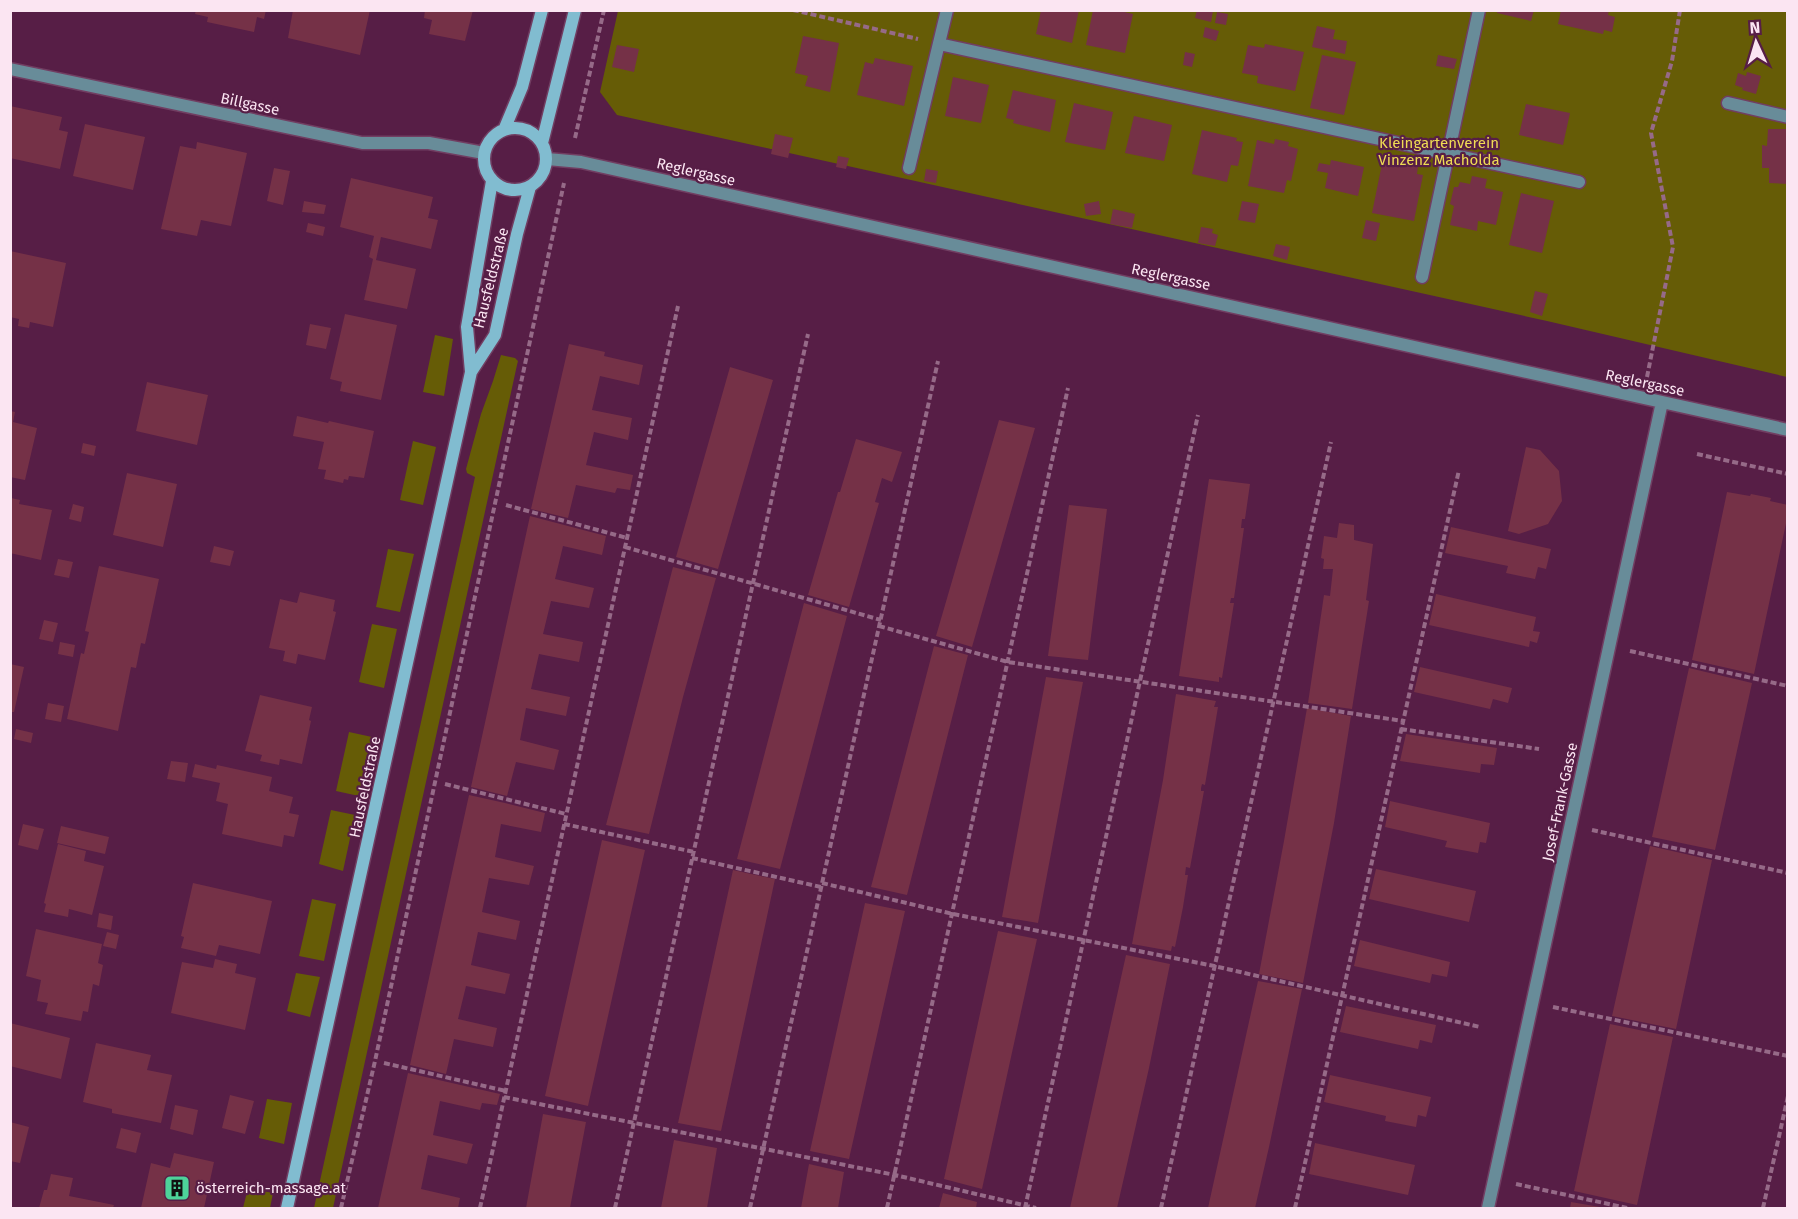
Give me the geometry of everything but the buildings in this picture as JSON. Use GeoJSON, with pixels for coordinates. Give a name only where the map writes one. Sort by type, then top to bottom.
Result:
{"type":"FeatureCollection","features":[{"type":"Feature","properties":{"kind":"street"},"geometry":{"type":"LineString","coordinates":[[504,130],[522,87],[542,10]]}},
{"type":"Feature","properties":{"kind":"street"},"geometry":{"type":"LineString","coordinates":[[542,143],[575,10]]}},
{"type":"Feature","properties":{"kind":"street"},"geometry":{"type":"LineString","coordinates":[[909,168],[947,10]]}},
{"type":"Feature","properties":{"kind":"street"},"geometry":{"type":"LineString","coordinates":[[1422,277],[1479,10]]}},
{"type":"Feature","properties":{"kind":"street"},"geometry":{"type":"LineString","coordinates":[[939,44],[1579,182]]}},
{"type":"Feature","properties":{"kind":"street","name":"Billgasse"},"geometry":{"type":"LineString","coordinates":[[10,69],[362,143],[429,143],[484,153]]}},
{"type":"Feature","properties":{"kind":"street"},"geometry":{"type":"LineString","coordinates":[[1728,103],[1788,117]]}},
{"type":"Feature","properties":{"kind":"street"},"geometry":{"type":"LineString","coordinates":[[525,129],[542,143],[547,159],[543,175],[530,187],[510,190],[492,181],[485,166],[484,153],[491,140],[504,130],[525,129]]}},
{"type":"Feature","properties":{"kind":"street","name":"Reglergasse"},"geometry":{"type":"LineString","coordinates":[[547,159],[581,162],[1788,430]]}},
{"type":"Feature","properties":{"kind":"street","name":"Hausfeldstraße"},"geometry":{"type":"LineString","coordinates":[[287,1209],[471,372],[466,327],[492,181]]}},
{"type":"Feature","properties":{"kind":"street","name":"Hausfeldstraße"},"geometry":{"type":"LineString","coordinates":[[471,372],[495,335],[517,234],[530,187]]}},
{"type":"Feature","properties":{"kind":"street","name":"Josef-Frank-Gasse"},"geometry":{"type":"LineString","coordinates":[[1488,1209],[1662,402]]}},
{"type":"Feature","properties":{"kind":"path"},"geometry":{"type":"LineString","coordinates":[[575,139],[604,10]]}},
{"type":"Feature","properties":{"kind":"path"},"geometry":{"type":"LineString","coordinates":[[793,10],[939,44]]}},
{"type":"Feature","properties":{"kind":"path"},"geometry":{"type":"LineString","coordinates":[[1643,399],[1673,247],[1651,133],[1672,61],[1680,10]]}},
{"type":"Feature","properties":{"kind":"path"},"geometry":{"type":"LineString","coordinates":[[341,1209],[565,181]]}},
{"type":"Feature","properties":{"kind":"path"},"geometry":{"type":"LineString","coordinates":[[480,1209],[678,306]]}},
{"type":"Feature","properties":{"kind":"path"},"geometry":{"type":"LineString","coordinates":[[615,1209],[808,334]]}},
{"type":"Feature","properties":{"kind":"path"},"geometry":{"type":"LineString","coordinates":[[750,1209],[938,361]]}},
{"type":"Feature","properties":{"kind":"path"},"geometry":{"type":"LineString","coordinates":[[887,1209],[1068,388]]}},
{"type":"Feature","properties":{"kind":"path"},"geometry":{"type":"LineString","coordinates":[[1025,1207],[1198,415]]}},
{"type":"Feature","properties":{"kind":"path"},"geometry":{"type":"LineString","coordinates":[[1161,1209],[1331,442]]}},
{"type":"Feature","properties":{"kind":"path"},"geometry":{"type":"LineString","coordinates":[[1697,454],[1788,474]]}},
{"type":"Feature","properties":{"kind":"path"},"geometry":{"type":"LineString","coordinates":[[1295,1209],[1459,470]]}},
{"type":"Feature","properties":{"kind":"path"},"geometry":{"type":"LineString","coordinates":[[506,505],[627,538]]}},
{"type":"Feature","properties":{"kind":"path"},"geometry":{"type":"LineString","coordinates":[[625,547],[881,620]]}},
{"type":"Feature","properties":{"kind":"path"},"geometry":{"type":"LineString","coordinates":[[879,626],[1008,662],[1403,721]]}},
{"type":"Feature","properties":{"kind":"path"},"geometry":{"type":"LineString","coordinates":[[1609,646],[1788,686]]}},
{"type":"Feature","properties":{"kind":"path"},"geometry":{"type":"LineString","coordinates":[[1401,729],[1539,749]]}},
{"type":"Feature","properties":{"kind":"path"},"geometry":{"type":"LineString","coordinates":[[445,784],[566,814]]}},
{"type":"Feature","properties":{"kind":"path"},"geometry":{"type":"LineString","coordinates":[[564,824],[694,852]]}},
{"type":"Feature","properties":{"kind":"path"},"geometry":{"type":"LineString","coordinates":[[1570,825],[1788,873]]}},
{"type":"Feature","properties":{"kind":"path"},"geometry":{"type":"LineString","coordinates":[[692,858],[1083,941],[1214,966],[1480,1027]]}},
{"type":"Feature","properties":{"kind":"path"},"geometry":{"type":"LineString","coordinates":[[1532,1002],[1788,1056]]}},
{"type":"Feature","properties":{"kind":"path"},"geometry":{"type":"LineString","coordinates":[[384,1063],[506,1091]]}},
{"type":"Feature","properties":{"kind":"path"},"geometry":{"type":"LineString","coordinates":[[1763,1209],[1788,1096]]}},
{"type":"Feature","properties":{"kind":"path"},"geometry":{"type":"LineString","coordinates":[[504,1097],[895,1174],[1036,1209]]}},
{"type":"Feature","properties":{"kind":"path"},"geometry":{"type":"LineString","coordinates":[[1494,1179],[1626,1209]]}},
{"type":"Feature","properties":{"kind":"green space","name":"Kleingartenverein Vinzenz Macholda"},"geometry":{"type":"Polygon","coordinates":[[[618,11],[1787,11],[1787,377],[1547,321],[617,115],[600,92],[618,11]]]}},
{"type":"Feature","properties":{"kind":"green space"},"geometry":{"type":"Polygon","coordinates":[[[435,335],[453,339],[444,396],[423,392],[435,335]]]}},
{"type":"Feature","properties":{"kind":"green space"},"geometry":{"type":"Polygon","coordinates":[[[501,355],[515,358],[518,361],[333,1208],[314,1208],[475,477],[467,473],[466,469],[481,414],[501,355]]]}},
{"type":"Feature","properties":{"kind":"green space"},"geometry":{"type":"Polygon","coordinates":[[[413,441],[436,447],[423,505],[400,500],[413,441]]]}},
{"type":"Feature","properties":{"kind":"green space"},"geometry":{"type":"Polygon","coordinates":[[[388,549],[414,554],[400,612],[376,607],[388,549]]]}},
{"type":"Feature","properties":{"kind":"green space"},"geometry":{"type":"Polygon","coordinates":[[[372,624],[397,629],[384,688],[359,682],[372,624]]]}},
{"type":"Feature","properties":{"kind":"green space"},"geometry":{"type":"Polygon","coordinates":[[[349,732],[372,737],[359,796],[336,791],[349,732]]]}},
{"type":"Feature","properties":{"kind":"green space"},"geometry":{"type":"Polygon","coordinates":[[[331,810],[355,815],[343,871],[319,864],[331,810]]]}},
{"type":"Feature","properties":{"kind":"green space"},"geometry":{"type":"Polygon","coordinates":[[[312,899],[336,904],[324,961],[299,956],[312,899]]]}},
{"type":"Feature","properties":{"kind":"green space"},"geometry":{"type":"Polygon","coordinates":[[[296,973],[320,977],[310,1017],[287,1011],[296,973]]]}},
{"type":"Feature","properties":{"kind":"green space"},"geometry":{"type":"Polygon","coordinates":[[[267,1099],[292,1103],[284,1144],[259,1138],[267,1099]]]}},
{"type":"Feature","properties":{"kind":"green space"},"geometry":{"type":"Polygon","coordinates":[[[248,1188],[273,1193],[270,1208],[243,1208],[248,1188]]]}},
{"type":"Feature","properties":{"kind":"place","name":"österreich-massage.at"},"geometry":{"type":"Point","coordinates":[177,1188]}}]}
